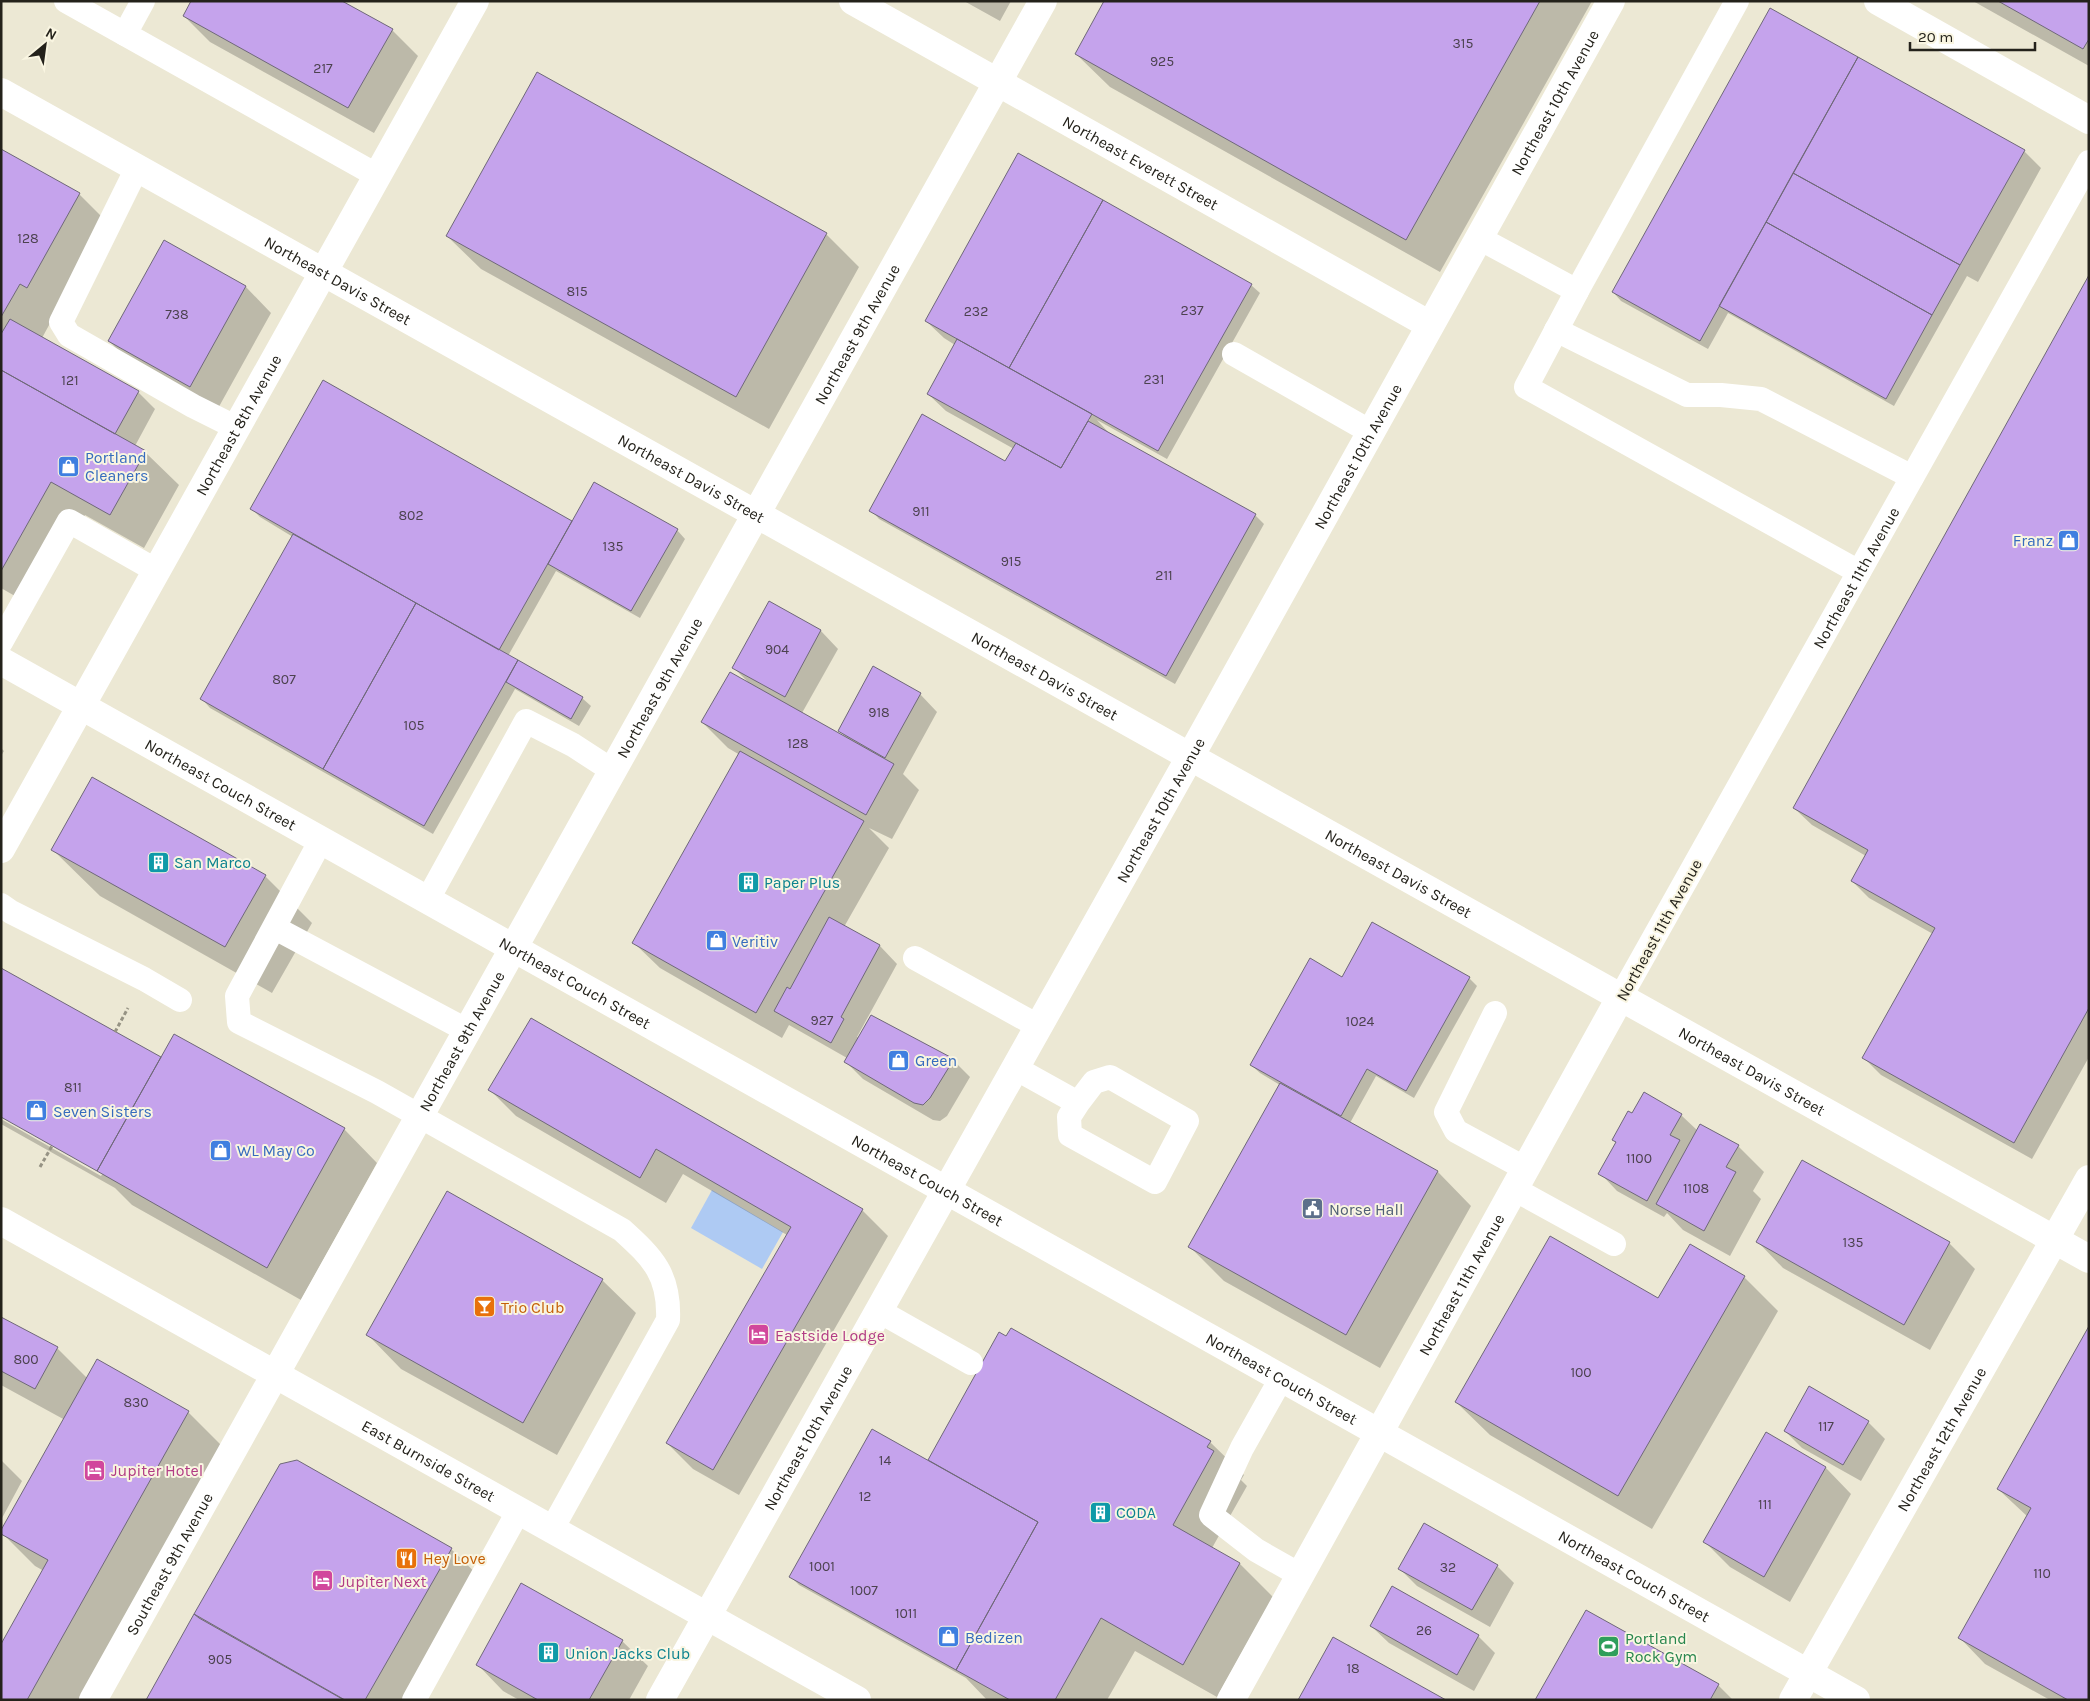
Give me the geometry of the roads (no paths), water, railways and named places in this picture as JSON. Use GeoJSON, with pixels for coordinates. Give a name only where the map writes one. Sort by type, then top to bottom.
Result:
{"type":"FeatureCollection","features":[{"type":"Feature","properties":{"kind":"street","name":"Northeast 8th Avenue"},"geometry":{"type":"LineString","coordinates":[[1,849],[475,1]]}},
{"type":"Feature","properties":{"kind":"street","name":"Northeast Everett Street"},"geometry":{"type":"LineString","coordinates":[[852,1],[1430,325]]}},
{"type":"Feature","properties":{"kind":"street","name":"Northeast 9th Avenue"},"geometry":{"type":"LineString","coordinates":[[276,1375],[1043,1]]}},
{"type":"Feature","properties":{"kind":"street","name":"Northeast 10th Avenue"},"geometry":{"type":"LineString","coordinates":[[660,1700],[1190,757],[1611,1]]}},
{"type":"Feature","properties":{"kind":"street"},"geometry":{"type":"LineString","coordinates":[[1878,1],[2089,120]]}},
{"type":"Feature","properties":{"kind":"street","name":"Northeast Davis Street"},"geometry":{"type":"LineString","coordinates":[[1,92],[2089,1259]]}},
{"type":"Feature","properties":{"kind":"street","name":"Northeast Couch Street"},"geometry":{"type":"LineString","coordinates":[[1,661],[1856,1700]]}},
{"type":"Feature","properties":{"kind":"street","name":"Northeast 11th Avenue"},"geometry":{"type":"LineString","coordinates":[[1231,1700],[1620,998]]}},
{"type":"Feature","properties":{"kind":"street","name":"Northeast 12th Avenue"},"geometry":{"type":"LineString","coordinates":[[1793,1700],[2053,1239],[2089,1179]]}},
{"type":"Feature","properties":{"kind":"street","name":"East Burnside Street"},"geometry":{"type":"LineString","coordinates":[[1,1222],[857,1700]]}},
{"type":"Feature","properties":{"kind":"street","name":"Southeast 9th Avenue"},"geometry":{"type":"LineString","coordinates":[[93,1700],[276,1375]]}},
{"type":"Feature","properties":{"kind":"lane"},"geometry":{"type":"LineString","coordinates":[[66,1],[378,176]]}},
{"type":"Feature","properties":{"kind":"lane"},"geometry":{"type":"LineString","coordinates":[[125,34],[143,1]]}},
{"type":"Feature","properties":{"kind":"lane"},"geometry":{"type":"LineString","coordinates":[[1737,1],[1526,387],[1859,572]]}},
{"type":"Feature","properties":{"kind":"lane","name":"Northeast 11th Avenue"},"geometry":{"type":"LineString","coordinates":[[1620,998],[2089,162]]}},
{"type":"Feature","properties":{"kind":"lane"},"geometry":{"type":"LineString","coordinates":[[137,168],[61,322],[69,335],[193,406],[237,428]]}},
{"type":"Feature","properties":{"kind":"lane"},"geometry":{"type":"LineString","coordinates":[[1479,238],[1577,291]]}},
{"type":"Feature","properties":{"kind":"lane"},"geometry":{"type":"LineString","coordinates":[[1556,330],[1687,395],[1721,395],[1761,399],[1912,478]]}},
{"type":"Feature","properties":{"kind":"lane"},"geometry":{"type":"LineString","coordinates":[[1234,354],[1371,432]]}},
{"type":"Feature","properties":{"kind":"lane"},"geometry":{"type":"LineString","coordinates":[[1,642],[69,521],[158,571]]}},
{"type":"Feature","properties":{"kind":"lane"},"geometry":{"type":"LineString","coordinates":[[428,900],[526,721],[573,745],[613,771]]}},
{"type":"Feature","properties":{"kind":"lane"},"geometry":{"type":"LineString","coordinates":[[321,840],[237,996],[239,1022],[377,1092],[622,1230],[650,1257],[663,1278],[669,1298],[668,1320],[552,1529]]}},
{"type":"Feature","properties":{"kind":"lane"},"geometry":{"type":"LineString","coordinates":[[1,905],[11,912],[144,979],[180,1000]]}},
{"type":"Feature","properties":{"kind":"lane"},"geometry":{"type":"LineString","coordinates":[[275,928],[468,1031]]}},
{"type":"Feature","properties":{"kind":"lane"},"geometry":{"type":"LineString","coordinates":[[915,958],[1038,1026]]}},
{"type":"Feature","properties":{"kind":"lane"},"geometry":{"type":"LineString","coordinates":[[1495,1013],[1446,1112],[1456,1131],[1520,1179],[1614,1244]]}},
{"type":"Feature","properties":{"kind":"lane"},"geometry":{"type":"LineString","coordinates":[[1015,1068],[1078,1103]]}},
{"type":"Feature","properties":{"kind":"lane"},"geometry":{"type":"LineString","coordinates":[[1110,1077],[1187,1121],[1155,1182],[1070,1135],[1069,1118],[1078,1103],[1094,1082],[1110,1077]]}},
{"type":"Feature","properties":{"kind":"lane"},"geometry":{"type":"LineString","coordinates":[[879,1311],[971,1363]]}},
{"type":"Feature","properties":{"kind":"lane"},"geometry":{"type":"LineString","coordinates":[[1282,1378],[1242,1448],[1211,1515],[1256,1550],[1300,1575]]}},
{"type":"Feature","properties":{"kind":"lane"},"geometry":{"type":"LineString","coordinates":[[414,1700],[519,1510]]}},
{"type":"Feature","properties":{"kind":"water"},"geometry":{"type":"Polygon","coordinates":[[[712,1190],[783,1232],[762,1269],[691,1228],[712,1190]]]}},
{"type":"Feature","properties":{"kind":"place","name":"Portland Cleaners"},"geometry":{"type":"Point","coordinates":[69,466]}},
{"type":"Feature","properties":{"kind":"place","name":"Franz"},"geometry":{"type":"Point","coordinates":[2069,540]}},
{"type":"Feature","properties":{"kind":"place","name":"San Marco"},"geometry":{"type":"Point","coordinates":[158,862]}},
{"type":"Feature","properties":{"kind":"place","name":"Paper Plus"},"geometry":{"type":"Point","coordinates":[748,882]}},
{"type":"Feature","properties":{"kind":"place","name":"Veritiv"},"geometry":{"type":"Point","coordinates":[716,941]}},
{"type":"Feature","properties":{"kind":"place","name":"Green"},"geometry":{"type":"Point","coordinates":[899,1060]}},
{"type":"Feature","properties":{"kind":"place","name":"Seven Sisters"},"geometry":{"type":"Point","coordinates":[37,1111]}},
{"type":"Feature","properties":{"kind":"place","name":"WL May Co"},"geometry":{"type":"Point","coordinates":[221,1150]}},
{"type":"Feature","properties":{"kind":"place","name":"Norse Hall"},"geometry":{"type":"Point","coordinates":[1313,1209]}},
{"type":"Feature","properties":{"kind":"place","name":"Trio Club"},"geometry":{"type":"Point","coordinates":[485,1307]}},
{"type":"Feature","properties":{"kind":"place","name":"Eastside Lodge"},"geometry":{"type":"Point","coordinates":[759,1335]}},
{"type":"Feature","properties":{"kind":"place","name":"Jupiter Hotel"},"geometry":{"type":"Point","coordinates":[95,1470]}},
{"type":"Feature","properties":{"kind":"place","name":"CODA"},"geometry":{"type":"Point","coordinates":[1100,1512]}},
{"type":"Feature","properties":{"kind":"place","name":"Hey Love"},"geometry":{"type":"Point","coordinates":[407,1558]}},
{"type":"Feature","properties":{"kind":"place","name":"Jupiter Next"},"geometry":{"type":"Point","coordinates":[323,1581]}},
{"type":"Feature","properties":{"kind":"place","name":"Bedizen"},"geometry":{"type":"Point","coordinates":[949,1637]}},
{"type":"Feature","properties":{"kind":"place","name":"Portland Rock Gym"},"geometry":{"type":"Point","coordinates":[1609,1647]}},
{"type":"Feature","properties":{"kind":"place","name":"Union Jacks Club"},"geometry":{"type":"Point","coordinates":[549,1653]}}]}
